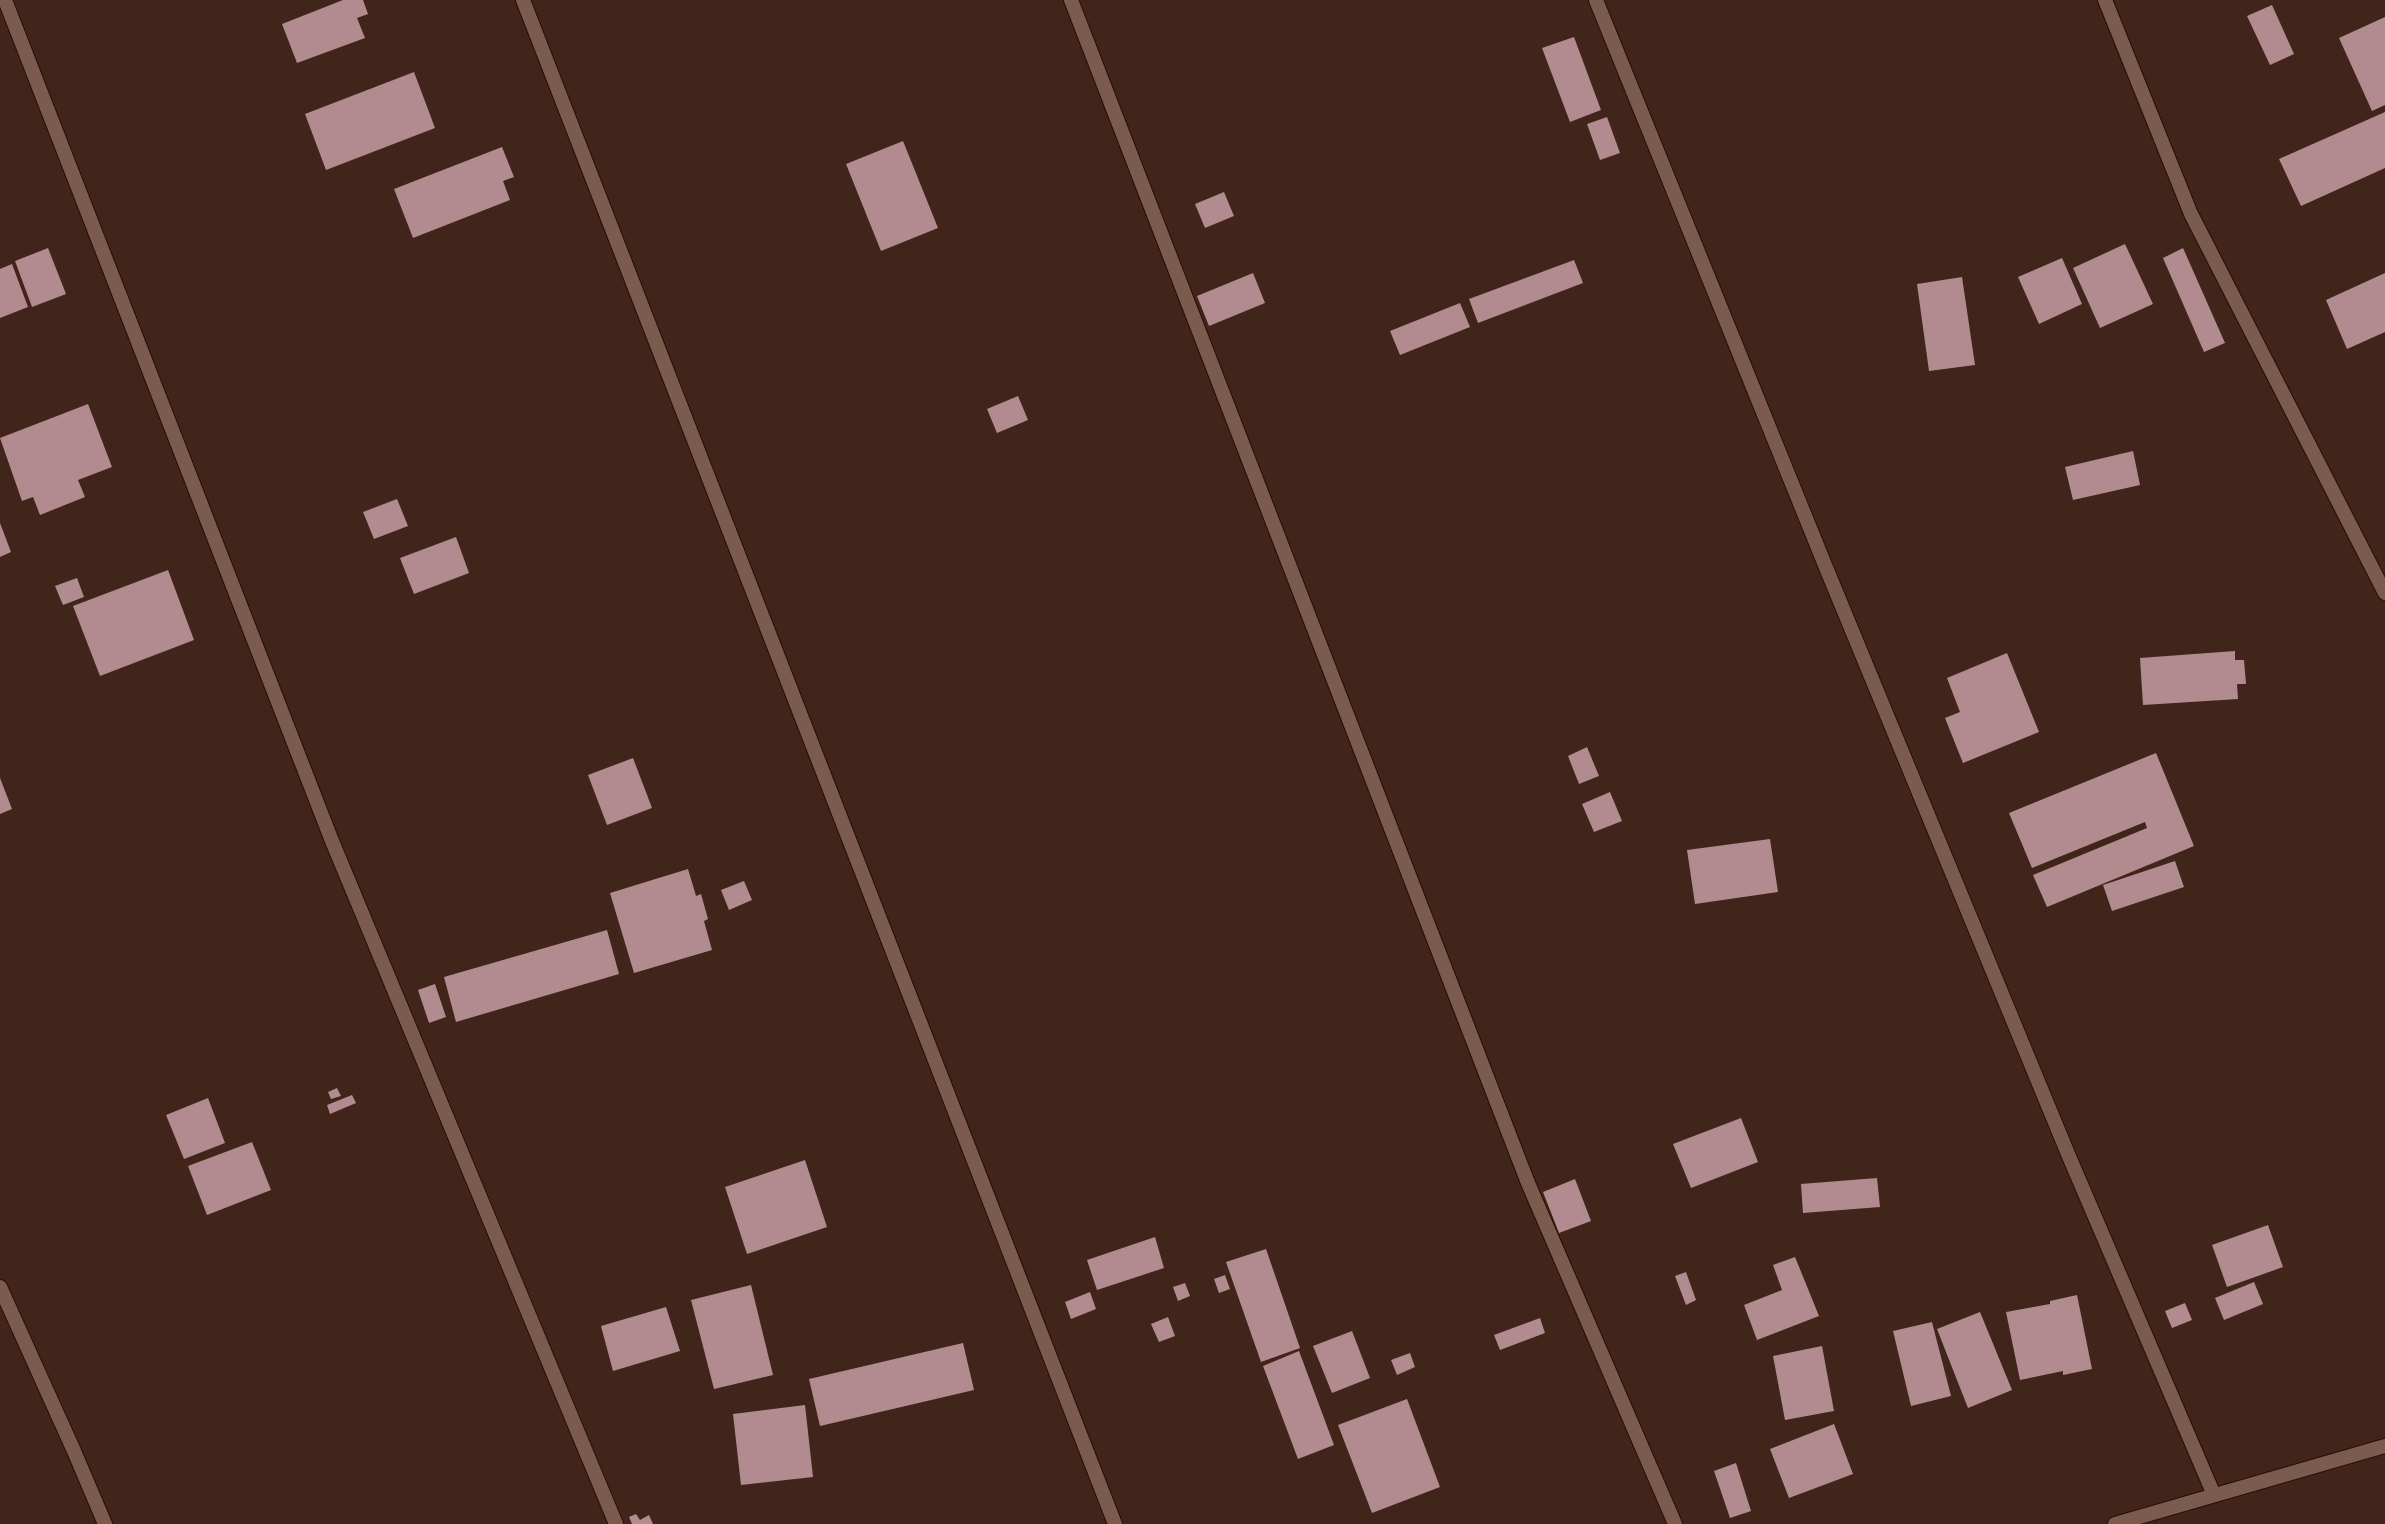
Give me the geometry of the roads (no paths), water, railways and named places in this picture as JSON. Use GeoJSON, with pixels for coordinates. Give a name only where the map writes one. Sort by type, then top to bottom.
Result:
{"type":"FeatureCollection","features":[{"type":"Feature","properties":{"kind":"street"},"geometry":{"type":"LineString","coordinates":[[5,0],[332,841],[616,1524]]}},
{"type":"Feature","properties":{"kind":"street"},"geometry":{"type":"LineString","coordinates":[[523,0],[1115,1524]]}},
{"type":"Feature","properties":{"kind":"street"},"geometry":{"type":"LineString","coordinates":[[1071,0],[1528,1182],[1675,1524]]}},
{"type":"Feature","properties":{"kind":"street"},"geometry":{"type":"LineString","coordinates":[[1596,0],[1860,652],[2068,1154],[2214,1495]]}},
{"type":"Feature","properties":{"kind":"street"},"geometry":{"type":"LineString","coordinates":[[2105,0],[2191,214],[2385,593]]}},
{"type":"Feature","properties":{"kind":"street"},"geometry":{"type":"LineString","coordinates":[[0,1287],[105,1524]]}},
{"type":"Feature","properties":{"kind":"street"},"geometry":{"type":"LineString","coordinates":[[2115,1524],[2385,1446]]}}]}
